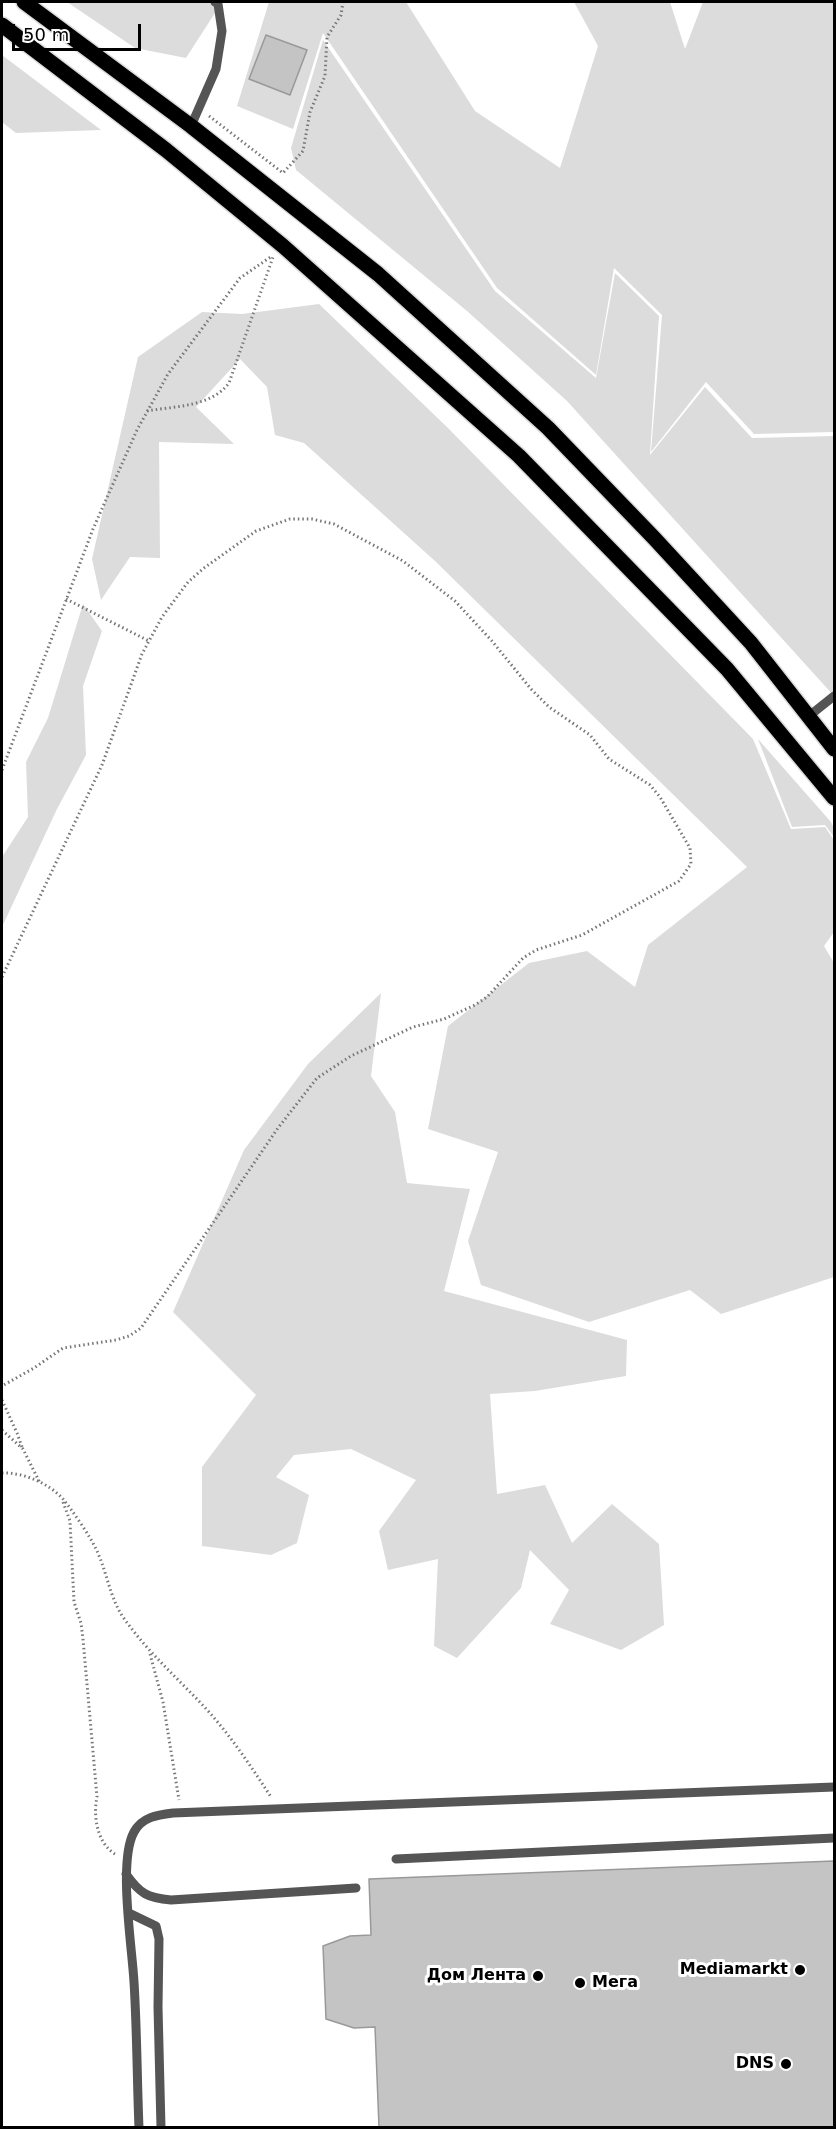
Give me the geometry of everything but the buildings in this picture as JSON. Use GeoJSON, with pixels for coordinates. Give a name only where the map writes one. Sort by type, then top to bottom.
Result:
{"type":"FeatureCollection","features":[{"type":"Feature","properties":{"kind":"main road"},"geometry":{"type":"LineString","coordinates":[[24,2],[191,126],[378,274],[548,428],[752,643],[834,748]]}},
{"type":"Feature","properties":{"kind":"main road"},"geometry":{"type":"LineString","coordinates":[[2,25],[166,150],[278,250],[528,464],[726,669],[834,798]]}},
{"type":"Feature","properties":{"kind":"lane"},"geometry":{"type":"LineString","coordinates":[[191,126],[216,69],[222,31],[218,4],[215,2]]}},
{"type":"Feature","properties":{"kind":"lane"},"geometry":{"type":"LineString","coordinates":[[809,716],[834,696]]}},
{"type":"Feature","properties":{"kind":"lane"},"geometry":{"type":"LineString","coordinates":[[139,2127],[134,1983],[126,1874],[128,1848],[134,1831],[151,1816],[834,1787]]}},
{"type":"Feature","properties":{"kind":"lane"},"geometry":{"type":"LineString","coordinates":[[396,1859],[834,1838]]}},
{"type":"Feature","properties":{"kind":"lane"},"geometry":{"type":"LineString","coordinates":[[126,1874],[136,1888],[152,1898],[171,1900],[356,1888]]}},
{"type":"Feature","properties":{"kind":"lane"},"geometry":{"type":"LineString","coordinates":[[129,1913],[156,1926],[159,1939],[161,2127]]}},
{"type":"Feature","properties":{"kind":"path"},"geometry":{"type":"LineString","coordinates":[[198,108],[284,173],[303,152],[310,112],[325,76],[327,37],[340,15],[343,2]]}},
{"type":"Feature","properties":{"kind":"path"},"geometry":{"type":"LineString","coordinates":[[147,411],[212,399],[222,392],[229,383],[278,250]]}},
{"type":"Feature","properties":{"kind":"path"},"geometry":{"type":"LineString","coordinates":[[2,770],[93,530],[147,411],[168,374],[240,278],[278,250]]}},
{"type":"Feature","properties":{"kind":"path"},"geometry":{"type":"LineString","coordinates":[[2,977],[102,765],[142,654],[162,617],[188,582],[204,568],[256,531],[290,519],[312,519],[334,524],[403,561],[454,601],[549,707],[590,735],[609,759],[650,785],[660,797],[690,848],[691,864],[679,881],[582,935],[536,950],[523,958],[487,997],[475,1005],[444,1019],[413,1027],[351,1056],[317,1078],[279,1128],[141,1328],[129,1336],[116,1340],[63,1348],[2,1386]]}},
{"type":"Feature","properties":{"kind":"path"},"geometry":{"type":"LineString","coordinates":[[66,599],[149,640]]}},
{"type":"Feature","properties":{"kind":"path"},"geometry":{"type":"LineString","coordinates":[[2,1400],[40,1483]]}},
{"type":"Feature","properties":{"kind":"path"},"geometry":{"type":"LineString","coordinates":[[2,1430],[23,1449]]}},
{"type":"Feature","properties":{"kind":"path"},"geometry":{"type":"LineString","coordinates":[[2,1473],[13,1472],[40,1483],[62,1498],[96,1548],[114,1602],[150,1652],[216,1720],[279,1809]]}},
{"type":"Feature","properties":{"kind":"path"},"geometry":{"type":"LineString","coordinates":[[62,1498],[70,1521],[74,1602],[81,1623],[83,1639],[97,1797],[96,1825],[110,1851],[127,1862]]}},
{"type":"Feature","properties":{"kind":"path"},"geometry":{"type":"LineString","coordinates":[[150,1652],[163,1702],[181,1813]]}},
{"type":"Feature","properties":{"kind":"shaded area"},"geometry":{"type":"Polygon","coordinates":[[[67,2],[222,2],[186,58],[135,48],[67,2]]]}},
{"type":"Feature","properties":{"kind":"shaded area"},"geometry":{"type":"Polygon","coordinates":[[[269,2],[406,2],[475,111],[560,168],[598,46],[574,2],[670,2],[685,49],[703,2],[834,2],[834,432],[754,434],[706,382],[651,452],[662,315],[614,268],[596,375],[497,288],[323,33],[293,129],[237,106],[269,2]]]}},
{"type":"Feature","properties":{"kind":"shaded area"},"geometry":{"type":"Polygon","coordinates":[[[323,40],[495,291],[596,378],[615,273],[659,316],[650,455],[705,387],[752,438],[834,436],[834,696],[567,401],[467,311],[296,170],[291,148],[323,40]]]}},
{"type":"Feature","properties":{"kind":"shaded area"},"geometry":{"type":"Polygon","coordinates":[[[2,55],[101,130],[16,133],[2,122],[2,55]]]}},
{"type":"Feature","properties":{"kind":"shaded area"},"geometry":{"type":"Polygon","coordinates":[[[319,304],[448,428],[753,739],[791,829],[825,827],[834,840],[834,932],[824,946],[834,963],[834,1277],[721,1314],[690,1290],[589,1322],[481,1285],[468,1241],[498,1152],[428,1129],[448,1026],[529,963],[587,951],[635,987],[648,945],[747,867],[435,561],[304,443],[275,435],[267,387],[240,359],[196,407],[234,444],[159,442],[160,558],[130,557],[101,600],[92,559],[138,357],[202,312],[242,314],[319,304]]]}},
{"type":"Feature","properties":{"kind":"shaded area"},"geometry":{"type":"Polygon","coordinates":[[[83,604],[102,631],[83,686],[86,755],[57,809],[2,927],[2,857],[28,817],[26,762],[48,718],[83,604]]]}},
{"type":"Feature","properties":{"kind":"shaded area"},"geometry":{"type":"Polygon","coordinates":[[[758,739],[831,822],[834,837],[825,825],[792,827],[758,739]]]}},
{"type":"Feature","properties":{"kind":"shaded area"},"geometry":{"type":"Polygon","coordinates":[[[381,993],[371,1076],[395,1112],[407,1183],[470,1189],[444,1291],[627,1340],[626,1376],[535,1391],[490,1394],[497,1494],[545,1485],[572,1543],[612,1504],[659,1544],[664,1625],[621,1650],[550,1624],[569,1590],[530,1550],[521,1588],[457,1658],[434,1646],[438,1559],[388,1570],[379,1531],[416,1480],[351,1449],[294,1455],[276,1477],[309,1495],[297,1543],[271,1555],[202,1546],[202,1467],[256,1395],[173,1312],[244,1150],[308,1064],[381,993]]]}},
{"type":"Feature","properties":{"kind":"place","name":"Mediamarkt"},"geometry":{"type":"Point","coordinates":[800,1970]}},
{"type":"Feature","properties":{"kind":"place","name":"Дом Лента"},"geometry":{"type":"Point","coordinates":[538,1976]}},
{"type":"Feature","properties":{"kind":"place","name":"Мега"},"geometry":{"type":"Point","coordinates":[580,1983]}},
{"type":"Feature","properties":{"kind":"place","name":"DNS"},"geometry":{"type":"Point","coordinates":[786,2064]}}]}
